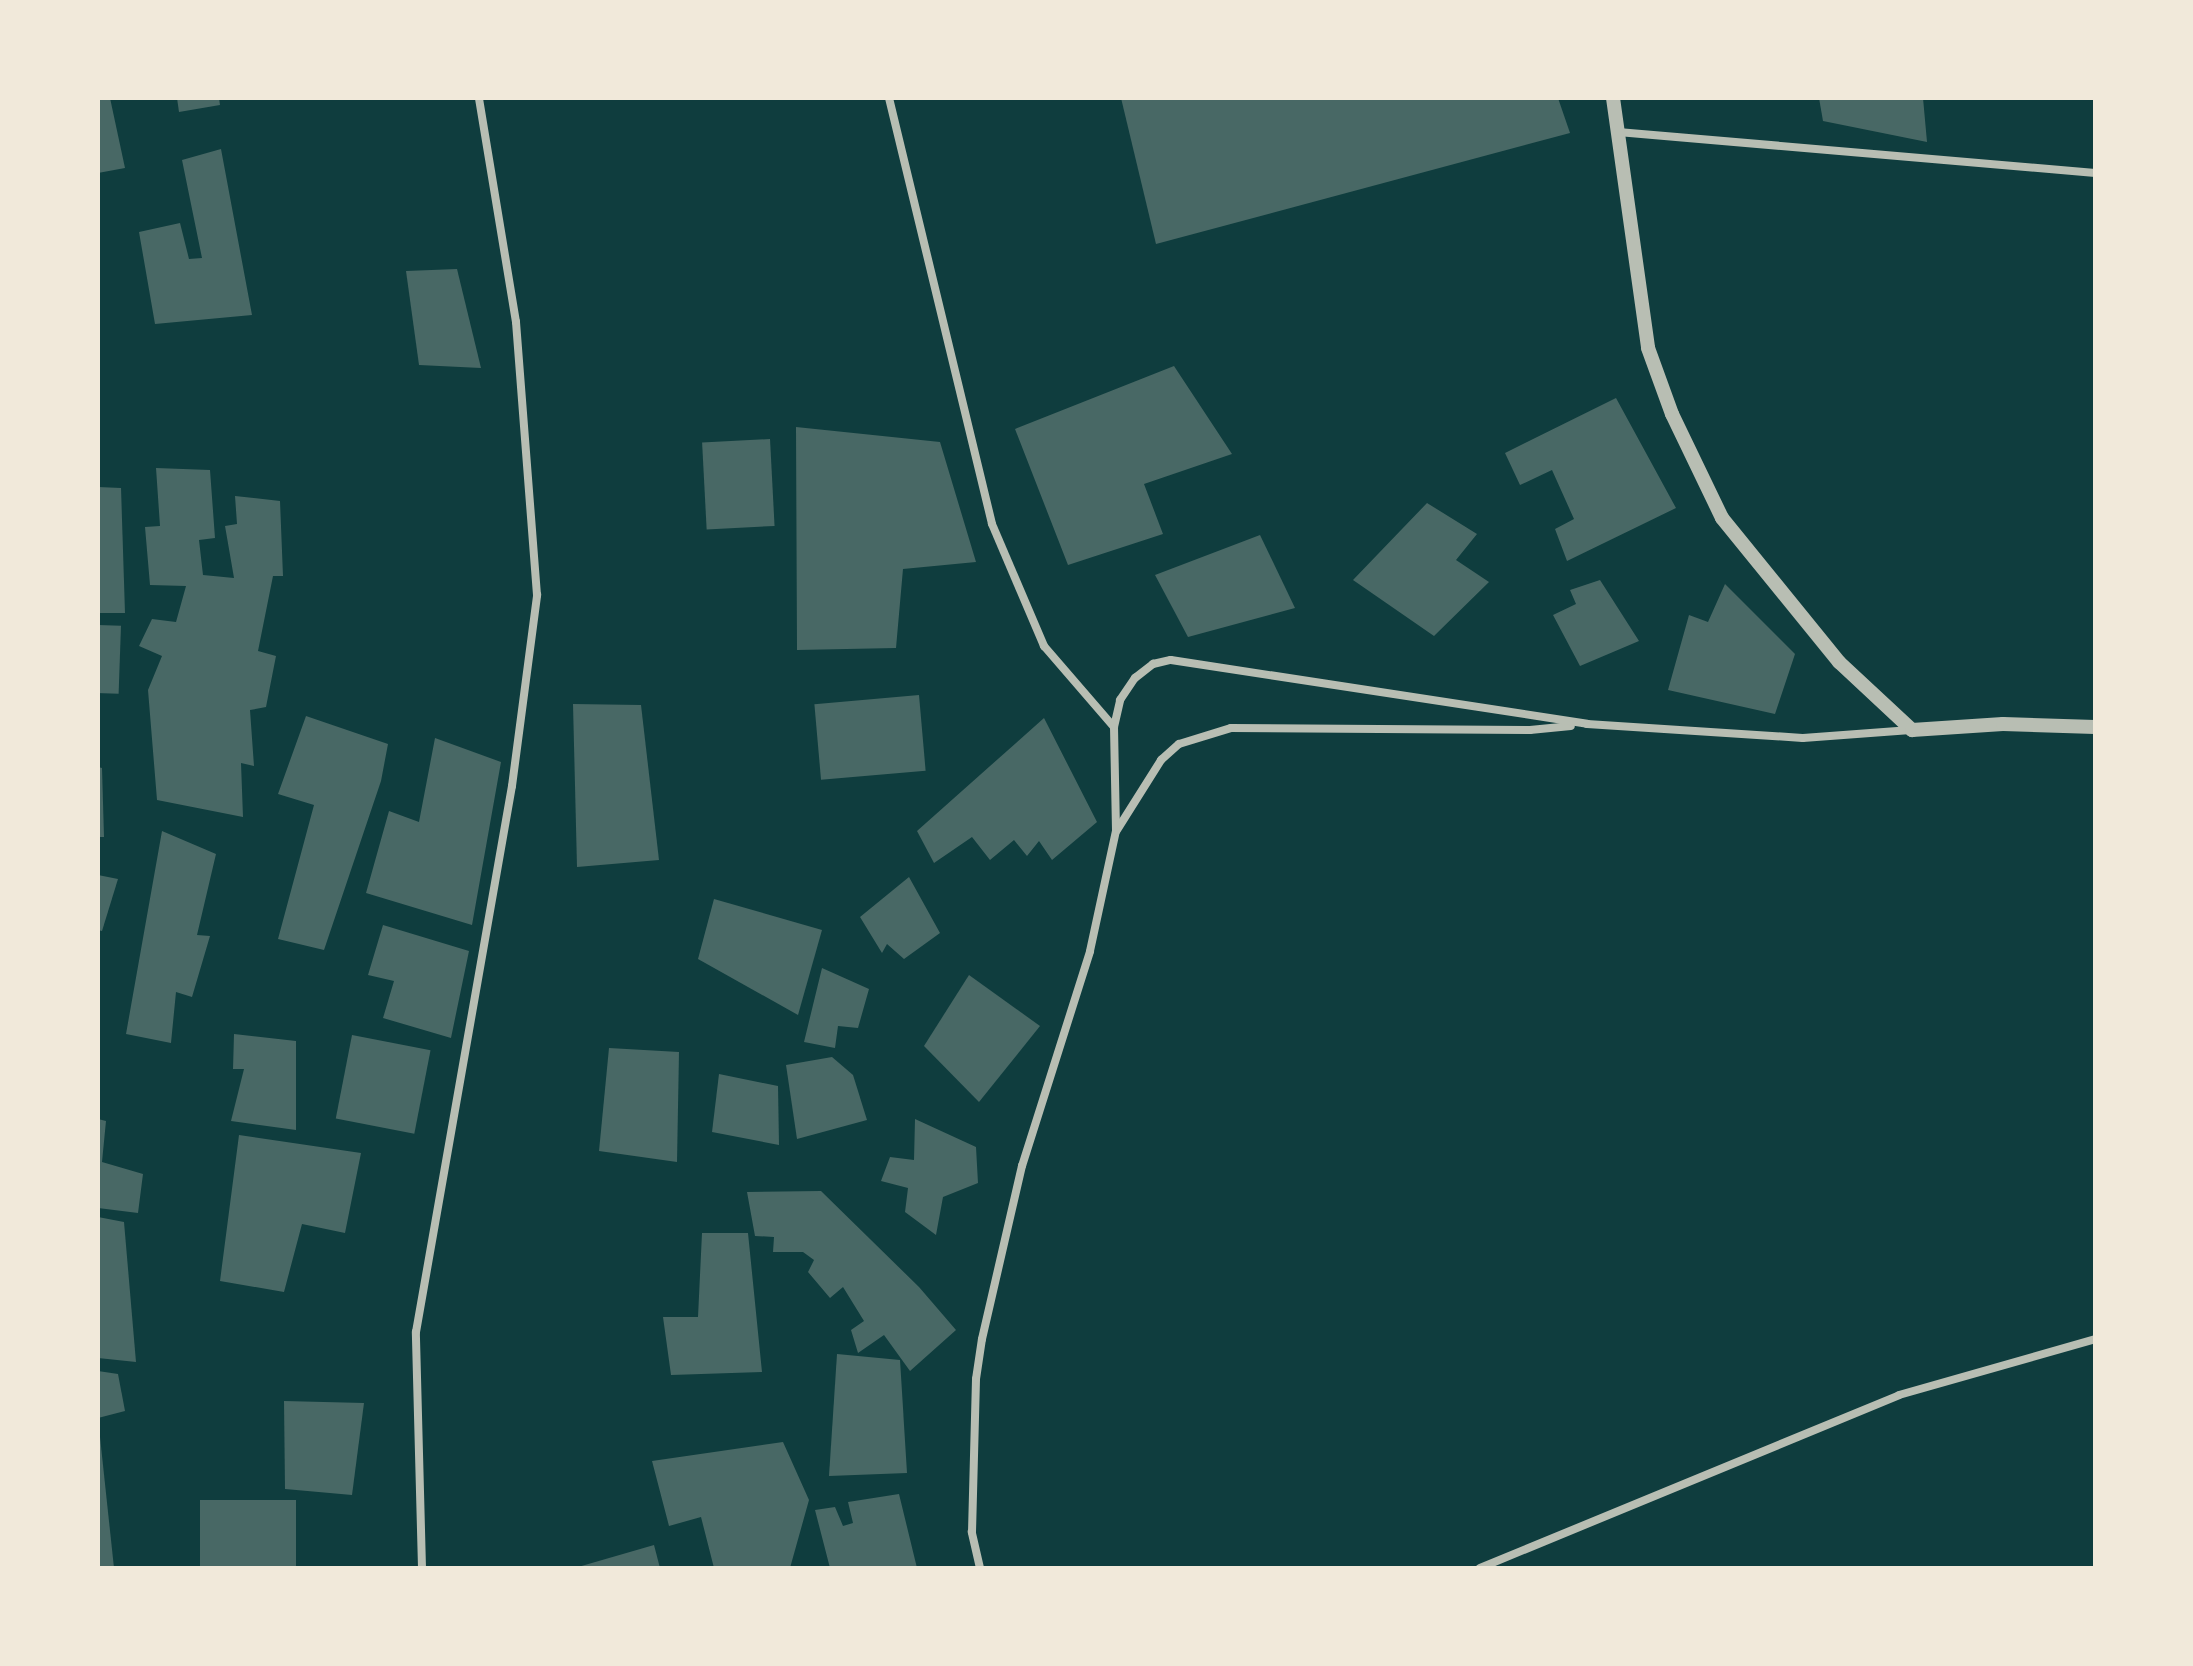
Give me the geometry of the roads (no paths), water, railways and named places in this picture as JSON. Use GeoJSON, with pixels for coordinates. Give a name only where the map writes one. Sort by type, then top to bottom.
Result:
{"type":"FeatureCollection","features":[{"type":"Feature","properties":{"kind":"street"},"geometry":{"type":"LineString","coordinates":[[422,1568],[416,1332],[512,786],[537,595],[516,322],[479,98]]}},
{"type":"Feature","properties":{"kind":"street"},"geometry":{"type":"LineString","coordinates":[[889,98],[992,524],[1044,646],[1114,727]]}},
{"type":"Feature","properties":{"kind":"street"},"geometry":{"type":"LineString","coordinates":[[1613,98],[1648,348],[1693,459],[1722,518],[1839,662],[1912,730]]}},
{"type":"Feature","properties":{"kind":"street"},"geometry":{"type":"LineString","coordinates":[[1618,132],[2095,173]]}},
{"type":"Feature","properties":{"kind":"street"},"geometry":{"type":"LineString","coordinates":[[980,1568],[972,1532],[976,1379],[982,1339],[1022,1166],[1078,996],[1116,831],[1114,727],[1120,700],[1135,678],[1153,664],[1171,660],[1366,694],[1587,724],[1803,738],[2003,724],[2095,727]]}},
{"type":"Feature","properties":{"kind":"street"},"geometry":{"type":"LineString","coordinates":[[1116,831],[1161,760],[1179,744],[1220,730],[1530,730],[1587,724]]}},
{"type":"Feature","properties":{"kind":"street"},"geometry":{"type":"LineString","coordinates":[[1480,1568],[1899,1395],[2095,1339]]}}]}
